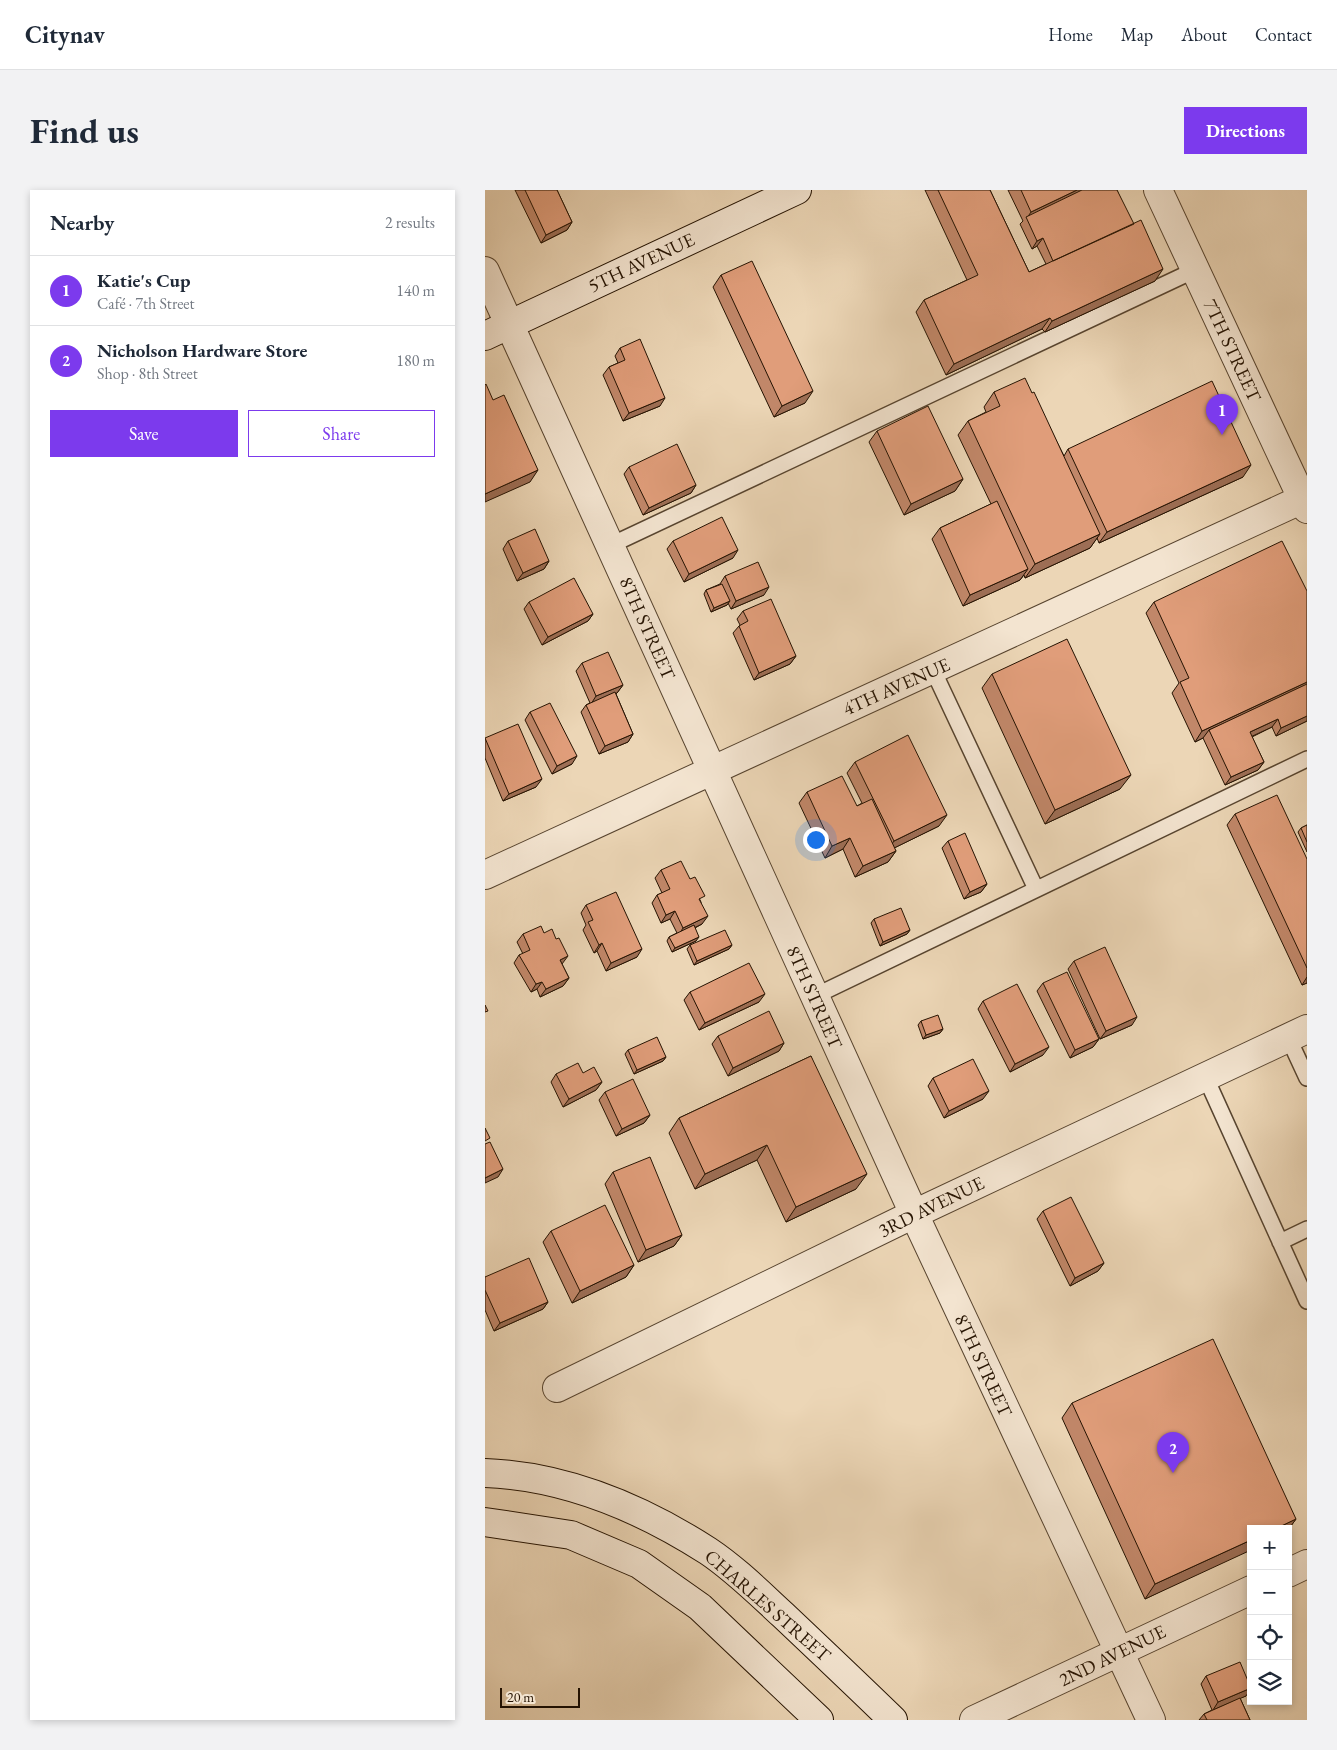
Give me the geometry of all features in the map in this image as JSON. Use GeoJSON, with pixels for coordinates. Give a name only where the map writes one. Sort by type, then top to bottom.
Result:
{"type":"FeatureCollection","features":[{"type":"Feature","properties":{"kind":"street","name":"5TH AVENUE"},"geometry":{"type":"LineString","coordinates":[[485,336],[797,190]]}},
{"type":"Feature","properties":{"kind":"street","name":"7TH STREET"},"geometry":{"type":"LineString","coordinates":[[1158,190],[1305,502]]}},
{"type":"Feature","properties":{"kind":"street","name":"8TH STREET"},"geometry":{"type":"LineString","coordinates":[[485,271],[913,1214],[1151,1720]]}},
{"type":"Feature","properties":{"kind":"street","name":"4TH AVENUE"},"geometry":{"type":"LineString","coordinates":[[485,875],[711,770],[1305,502]]}},
{"type":"Feature","properties":{"kind":"street","name":"3RD AVENUE"},"geometry":{"type":"LineString","coordinates":[[557,1388],[913,1214],[1298,1033]]}},
{"type":"Feature","properties":{"kind":"street","name":"CHARLES STREET"},"geometry":{"type":"LineString","coordinates":[[485,1473],[556,1482],[604,1497],[655,1520],[709,1552],[759,1593],[893,1720]]}},
{"type":"Feature","properties":{"kind":"street"},"geometry":{"type":"LineString","coordinates":[[485,1522],[571,1535],[639,1564],[700,1607],[819,1720]]}},
{"type":"Feature","properties":{"kind":"street"},"geometry":{"type":"LineString","coordinates":[[1292,1571],[1307,1564]]}},
{"type":"Feature","properties":{"kind":"street","name":"2ND AVENUE"},"geometry":{"type":"LineString","coordinates":[[974,1720],[1247,1592]]}},
{"type":"Feature","properties":{"kind":"lane"},"geometry":{"type":"LineString","coordinates":[[611,545],[1195,270]]}},
{"type":"Feature","properties":{"kind":"lane"},"geometry":{"type":"LineString","coordinates":[[933,670],[1036,889]]}},
{"type":"Feature","properties":{"kind":"lane"},"geometry":{"type":"LineString","coordinates":[[815,996],[1307,759]]}},
{"type":"Feature","properties":{"kind":"lane"},"geometry":{"type":"LineString","coordinates":[[1298,1033],[1307,1078]]}},
{"type":"Feature","properties":{"kind":"lane"},"geometry":{"type":"LineString","coordinates":[[1205,1076],[1307,1301]]}},
{"type":"Feature","properties":{"kind":"lane"},"geometry":{"type":"LineString","coordinates":[[1279,1242],[1307,1229]]}},
{"type":"Feature","properties":{"kind":"building"},"geometry":{"type":"Polygon","coordinates":[[[525,190],[557,190],[572,222],[546,235],[525,190]]]}},
{"type":"Feature","properties":{"kind":"building"},"geometry":{"type":"Polygon","coordinates":[[[938,190],[990,190],[1029,272],[1141,220],[1163,269],[1052,321],[1050,318],[954,364],[924,300],[978,275],[938,190]]]}},
{"type":"Feature","properties":{"kind":"building"},"geometry":{"type":"Polygon","coordinates":[[[1021,190],[1077,190],[1031,212],[1021,190]]]}},
{"type":"Feature","properties":{"kind":"building"},"geometry":{"type":"Polygon","coordinates":[[[1082,190],[1117,190],[1134,224],[1053,261],[1043,238],[1037,241],[1026,217],[1082,190]]]}},
{"type":"Feature","properties":{"kind":"building"},"geometry":{"type":"Polygon","coordinates":[[[752,261],[813,391],[782,406],[721,275],[752,261]]]}},
{"type":"Feature","properties":{"kind":"building"},"geometry":{"type":"Polygon","coordinates":[[[640,339],[665,398],[629,413],[609,367],[625,360],[620,348],[640,339]]]}},
{"type":"Feature","properties":{"kind":"building"},"geometry":{"type":"Polygon","coordinates":[[[1025,378],[1032,393],[1034,392],[1100,534],[1035,564],[968,421],[1000,406],[994,392],[1025,378]]]}},
{"type":"Feature","properties":{"kind":"building"},"geometry":{"type":"Polygon","coordinates":[[[1212,381],[1251,465],[1107,532],[1068,449],[1212,381]]]}},
{"type":"Feature","properties":{"kind":"building"},"geometry":{"type":"Polygon","coordinates":[[[485,385],[493,400],[504,395],[538,470],[485,494],[485,385]]]}},
{"type":"Feature","properties":{"kind":"building"},"geometry":{"type":"Polygon","coordinates":[[[928,406],[963,479],[911,504],[877,431],[928,406]]]}},
{"type":"Feature","properties":{"kind":"building"},"geometry":{"type":"Polygon","coordinates":[[[677,444],[696,485],[649,508],[629,467],[677,444]]]}},
{"type":"Feature","properties":{"kind":"building"},"geometry":{"type":"Polygon","coordinates":[[[997,501],[1028,569],[970,595],[940,528],[997,501]]]}},
{"type":"Feature","properties":{"kind":"building"},"geometry":{"type":"Polygon","coordinates":[[[722,517],[738,550],[689,574],[673,541],[722,517]]]}},
{"type":"Feature","properties":{"kind":"building"},"geometry":{"type":"Polygon","coordinates":[[[535,529],[549,561],[523,573],[508,541],[535,529]]]}},
{"type":"Feature","properties":{"kind":"building"},"geometry":{"type":"Polygon","coordinates":[[[1282,541],[1307,591],[1307,682],[1202,731],[1180,682],[1189,678],[1154,602],[1282,541]]]}},
{"type":"Feature","properties":{"kind":"building"},"geometry":{"type":"Polygon","coordinates":[[[758,562],[769,587],[736,601],[725,576],[758,562]]]}},
{"type":"Feature","properties":{"kind":"building"},"geometry":{"type":"Polygon","coordinates":[[[574,578],[593,614],[548,637],[529,602],[574,578]]]}},
{"type":"Feature","properties":{"kind":"building"},"geometry":{"type":"Polygon","coordinates":[[[722,584],[730,601],[714,608],[706,590],[722,584]]]}},
{"type":"Feature","properties":{"kind":"building"},"geometry":{"type":"Polygon","coordinates":[[[771,599],[796,656],[759,673],[739,626],[748,621],[743,611],[771,599]]]}},
{"type":"Feature","properties":{"kind":"building"},"geometry":{"type":"Polygon","coordinates":[[[1067,639],[1131,775],[1055,810],[992,674],[1067,639]]]}},
{"type":"Feature","properties":{"kind":"building"},"geometry":{"type":"Polygon","coordinates":[[[608,652],[623,685],[596,696],[582,663],[608,652]]]}},
{"type":"Feature","properties":{"kind":"building"},"geometry":{"type":"Polygon","coordinates":[[[1307,684],[1307,716],[1281,728],[1278,719],[1250,732],[1264,762],[1231,777],[1209,730],[1307,684]]]}},
{"type":"Feature","properties":{"kind":"building"},"geometry":{"type":"Polygon","coordinates":[[[615,692],[633,734],[605,746],[586,705],[615,692]]]}},
{"type":"Feature","properties":{"kind":"building"},"geometry":{"type":"Polygon","coordinates":[[[550,703],[577,756],[557,766],[530,712],[550,703]]]}},
{"type":"Feature","properties":{"kind":"building"},"geometry":{"type":"Polygon","coordinates":[[[518,724],[542,779],[509,794],[485,738],[518,724]]]}},
{"type":"Feature","properties":{"kind":"building"},"geometry":{"type":"Polygon","coordinates":[[[908,735],[947,815],[894,841],[855,762],[908,735]]]}},
{"type":"Feature","properties":{"kind":"building"},"geometry":{"type":"Polygon","coordinates":[[[842,776],[857,806],[872,799],[896,851],[863,866],[850,838],[832,846],[807,792],[842,776]]]}},
{"type":"Feature","properties":{"kind":"building"},"geometry":{"type":"Polygon","coordinates":[[[1277,795],[1307,859],[1307,968],[1235,814],[1277,795]]]}},
{"type":"Feature","properties":{"kind":"building"},"geometry":{"type":"Polygon","coordinates":[[[1307,825],[1307,842],[1301,828],[1307,825]]]}},
{"type":"Feature","properties":{"kind":"building"},"geometry":{"type":"Polygon","coordinates":[[[965,833],[987,884],[970,892],[948,841],[965,833]]]}},
{"type":"Feature","properties":{"kind":"building"},"geometry":{"type":"Polygon","coordinates":[[[681,861],[690,879],[695,877],[705,896],[699,899],[708,916],[683,928],[675,911],[666,915],[657,895],[670,889],[661,870],[681,861]]]}},
{"type":"Feature","properties":{"kind":"building"},"geometry":{"type":"Polygon","coordinates":[[[616,892],[642,949],[611,963],[602,943],[599,945],[588,922],[593,920],[586,905],[616,892]]]}},
{"type":"Feature","properties":{"kind":"building"},"geometry":{"type":"Polygon","coordinates":[[[901,908],[910,930],[883,942],[874,919],[901,908]]]}},
{"type":"Feature","properties":{"kind":"building"},"geometry":{"type":"Polygon","coordinates":[[[694,925],[699,937],[675,948],[669,937],[694,925]]]}},
{"type":"Feature","properties":{"kind":"building"},"geometry":{"type":"Polygon","coordinates":[[[541,926],[544,933],[552,929],[556,939],[559,938],[568,956],[560,960],[569,978],[546,989],[542,982],[536,984],[519,955],[530,950],[523,934],[541,926]]]}},
{"type":"Feature","properties":{"kind":"building"},"geometry":{"type":"Polygon","coordinates":[[[725,930],[732,945],[697,961],[690,945],[725,930]]]}},
{"type":"Feature","properties":{"kind":"building"},"geometry":{"type":"Polygon","coordinates":[[[1105,947],[1137,1017],[1106,1031],[1074,961],[1105,947]]]}},
{"type":"Feature","properties":{"kind":"building"},"geometry":{"type":"Polygon","coordinates":[[[749,963],[765,994],[705,1023],[690,992],[749,963]]]}},
{"type":"Feature","properties":{"kind":"building"},"geometry":{"type":"Polygon","coordinates":[[[1067,972],[1099,1039],[1075,1050],[1043,983],[1067,972]]]}},
{"type":"Feature","properties":{"kind":"building"},"geometry":{"type":"Polygon","coordinates":[[[1017,984],[1049,1047],[1015,1064],[983,1001],[1017,984]]]}},
{"type":"Feature","properties":{"kind":"building"},"geometry":{"type":"Polygon","coordinates":[[[769,1011],[784,1043],[733,1068],[718,1036],[769,1011]]]}},
{"type":"Feature","properties":{"kind":"building"},"geometry":{"type":"Polygon","coordinates":[[[938,1015],[943,1029],[926,1035],[921,1021],[938,1015]]]}},
{"type":"Feature","properties":{"kind":"building"},"geometry":{"type":"Polygon","coordinates":[[[657,1037],[666,1057],[637,1070],[628,1050],[657,1037]]]}},
{"type":"Feature","properties":{"kind":"building"},"geometry":{"type":"Polygon","coordinates":[[[811,1056],[867,1174],[796,1207],[767,1145],[705,1174],[679,1118],[811,1056]]]}},
{"type":"Feature","properties":{"kind":"building"},"geometry":{"type":"Polygon","coordinates":[[[973,1059],[989,1091],[949,1111],[933,1078],[973,1059]]]}},
{"type":"Feature","properties":{"kind":"building"},"geometry":{"type":"Polygon","coordinates":[[[578,1063],[583,1073],[594,1067],[602,1082],[569,1099],[556,1074],[578,1063]]]}},
{"type":"Feature","properties":{"kind":"building"},"geometry":{"type":"Polygon","coordinates":[[[633,1079],[650,1115],[622,1129],[605,1092],[633,1079]]]}},
{"type":"Feature","properties":{"kind":"building"},"geometry":{"type":"Polygon","coordinates":[[[485,1128],[490,1138],[485,1141],[485,1128]]]}},
{"type":"Feature","properties":{"kind":"building"},"geometry":{"type":"Polygon","coordinates":[[[490,1142],[503,1169],[485,1178],[485,1144],[490,1142]]]}},
{"type":"Feature","properties":{"kind":"building"},"geometry":{"type":"Polygon","coordinates":[[[650,1157],[682,1235],[646,1250],[613,1172],[650,1157]]]}},
{"type":"Feature","properties":{"kind":"building"},"geometry":{"type":"Polygon","coordinates":[[[1071,1197],[1104,1263],[1075,1278],[1043,1211],[1071,1197]]]}},
{"type":"Feature","properties":{"kind":"building"},"geometry":{"type":"Polygon","coordinates":[[[605,1205],[634,1265],[580,1291],[551,1231],[605,1205]]]}},
{"type":"Feature","properties":{"kind":"building"},"geometry":{"type":"Polygon","coordinates":[[[529,1258],[548,1302],[500,1323],[485,1290],[485,1277],[529,1258]]]}},
{"type":"Feature","properties":{"kind":"building"},"geometry":{"type":"Polygon","coordinates":[[[1213,1339],[1296,1519],[1283,1525],[1247,1525],[1247,1542],[1155,1584],[1072,1403],[1213,1339]]]}},
{"type":"Feature","properties":{"kind":"building"},"geometry":{"type":"Polygon","coordinates":[[[1240,1662],[1247,1679],[1247,1690],[1218,1702],[1206,1676],[1240,1662]]]}},
{"type":"Feature","properties":{"kind":"building"},"geometry":{"type":"Polygon","coordinates":[[[1240,1698],[1250,1720],[1207,1720],[1204,1714],[1240,1698]]]}},
{"type":"Feature","properties":{"kind":"place","name":"Katie's Cup"},"geometry":{"type":"Point","coordinates":[1222,435]}},
{"type":"Feature","properties":{"kind":"place","name":"Nicholson Hardware Store"},"geometry":{"type":"Point","coordinates":[1173,1473]}}]}
